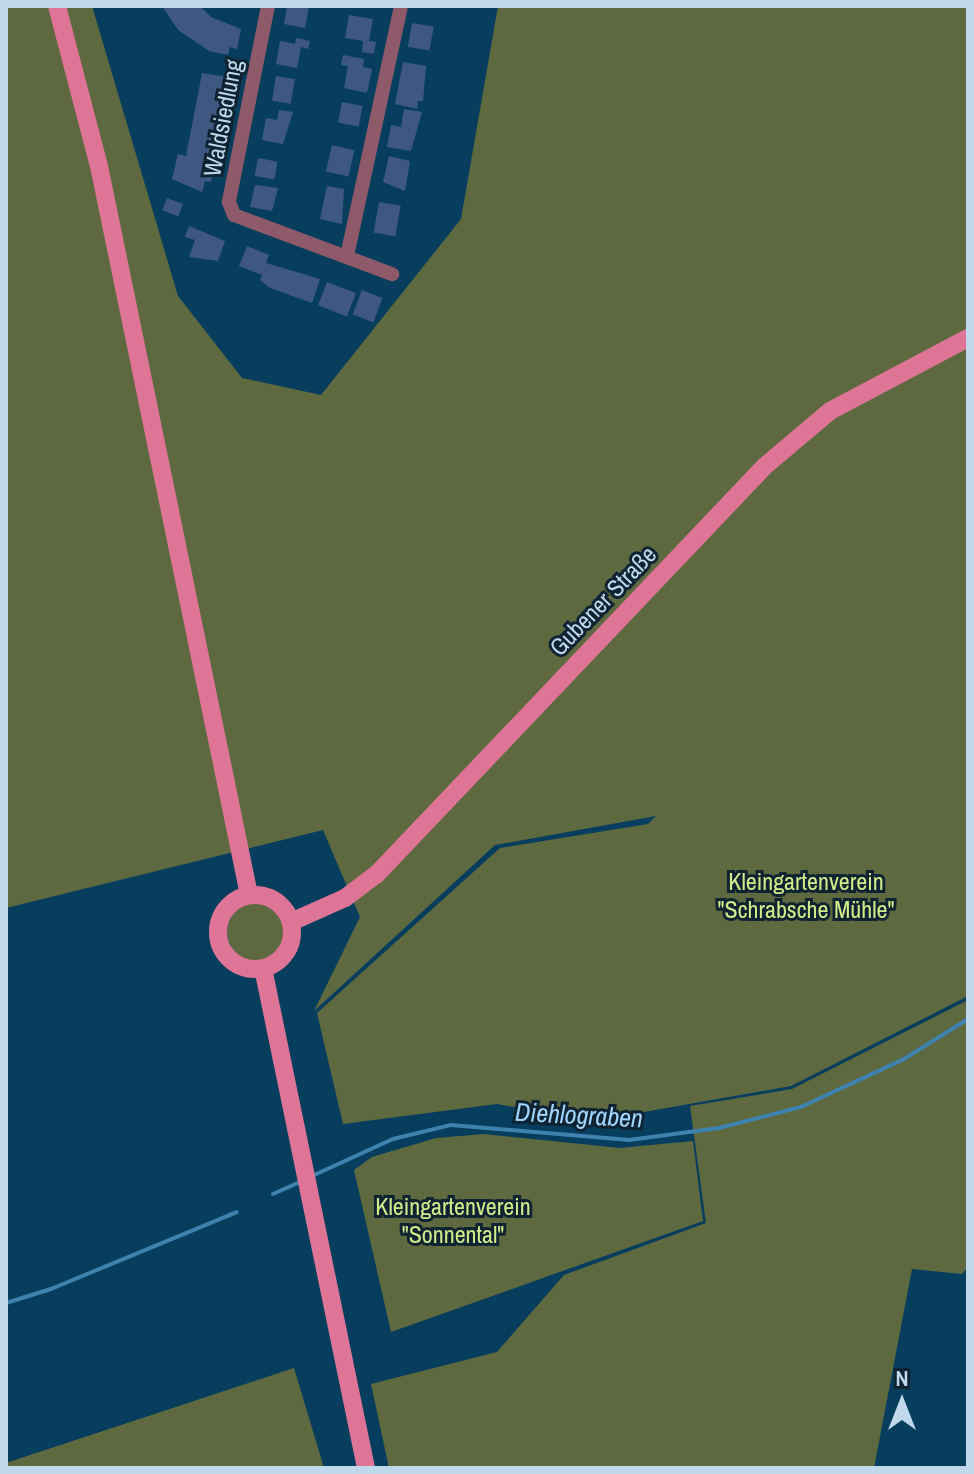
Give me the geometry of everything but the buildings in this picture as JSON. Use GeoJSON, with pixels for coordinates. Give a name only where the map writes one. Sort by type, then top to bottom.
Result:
{"type":"FeatureCollection","features":[{"type":"Feature","properties":{"kind":"main road"},"geometry":{"type":"LineString","coordinates":[[57,6],[99,166],[249,895]]}},
{"type":"Feature","properties":{"kind":"main road","name":"Gubener Straße"},"geometry":{"type":"LineString","coordinates":[[291,922],[345,898],[376,875],[765,466],[830,411],[968,338]]}},
{"type":"Feature","properties":{"kind":"main road"},"geometry":{"type":"LineString","coordinates":[[249,895],[276,901],[291,922],[290,947],[263,968],[233,962],[218,936],[225,910],[249,895]]}},
{"type":"Feature","properties":{"kind":"main road"},"geometry":{"type":"LineString","coordinates":[[263,968],[366,1468]]}},
{"type":"Feature","properties":{"kind":"street","name":"Waldsiedlung"},"geometry":{"type":"LineString","coordinates":[[268,6],[229,202],[234,215],[392,274]]}},
{"type":"Feature","properties":{"kind":"street"},"geometry":{"type":"LineString","coordinates":[[347,256],[401,6]]}},
{"type":"Feature","properties":{"kind":"green space","name":"Kleingartenverein \"Schrabsche Mühle\""},"geometry":{"type":"Polygon","coordinates":[[[6,6],[92,6],[178,296],[242,378],[321,395],[461,219],[498,6],[968,6],[968,996],[791,1086],[593,1121],[497,1104],[343,1124],[317,1013],[500,848],[648,824],[656,816],[495,845],[314,1011],[360,917],[323,830],[6,908],[6,6]]]}},
{"type":"Feature","properties":{"kind":"green space"},"geometry":{"type":"Polygon","coordinates":[[[256,903],[277,911],[285,932],[277,953],[256,961],[235,953],[227,932],[235,911],[256,903]]]}},
{"type":"Feature","properties":{"kind":"green space"},"geometry":{"type":"Polygon","coordinates":[[[968,1000],[968,1267],[962,1274],[912,1269],[874,1468],[389,1468],[371,1384],[497,1352],[564,1275],[706,1223],[690,1106],[792,1089],[968,1000]]]}},
{"type":"Feature","properties":{"kind":"green space","name":"Kleingartenverein \"Sonnental\""},"geometry":{"type":"Polygon","coordinates":[[[484,1134],[620,1148],[693,1141],[703,1221],[391,1332],[354,1170],[372,1157],[436,1138],[484,1134]]]}},
{"type":"Feature","properties":{"kind":"green space"},"geometry":{"type":"Polygon","coordinates":[[[294,1368],[324,1468],[6,1468],[6,1463],[294,1368]]]}},
{"type":"Feature","properties":{"kind":"waterway","name":"Diehlograben"},"geometry":{"type":"LineString","coordinates":[[312,1176],[393,1139],[451,1125],[629,1140],[719,1128],[801,1107],[904,1059],[968,1019]]}},
{"type":"Feature","properties":{"kind":"waterway","name":"Diehlograben"},"geometry":{"type":"LineString","coordinates":[[273,1194],[300,1182]]}},
{"type":"Feature","properties":{"kind":"waterway","name":"Diehlograben"},"geometry":{"type":"LineString","coordinates":[[6,1303],[51,1289],[237,1212]]}}]}
